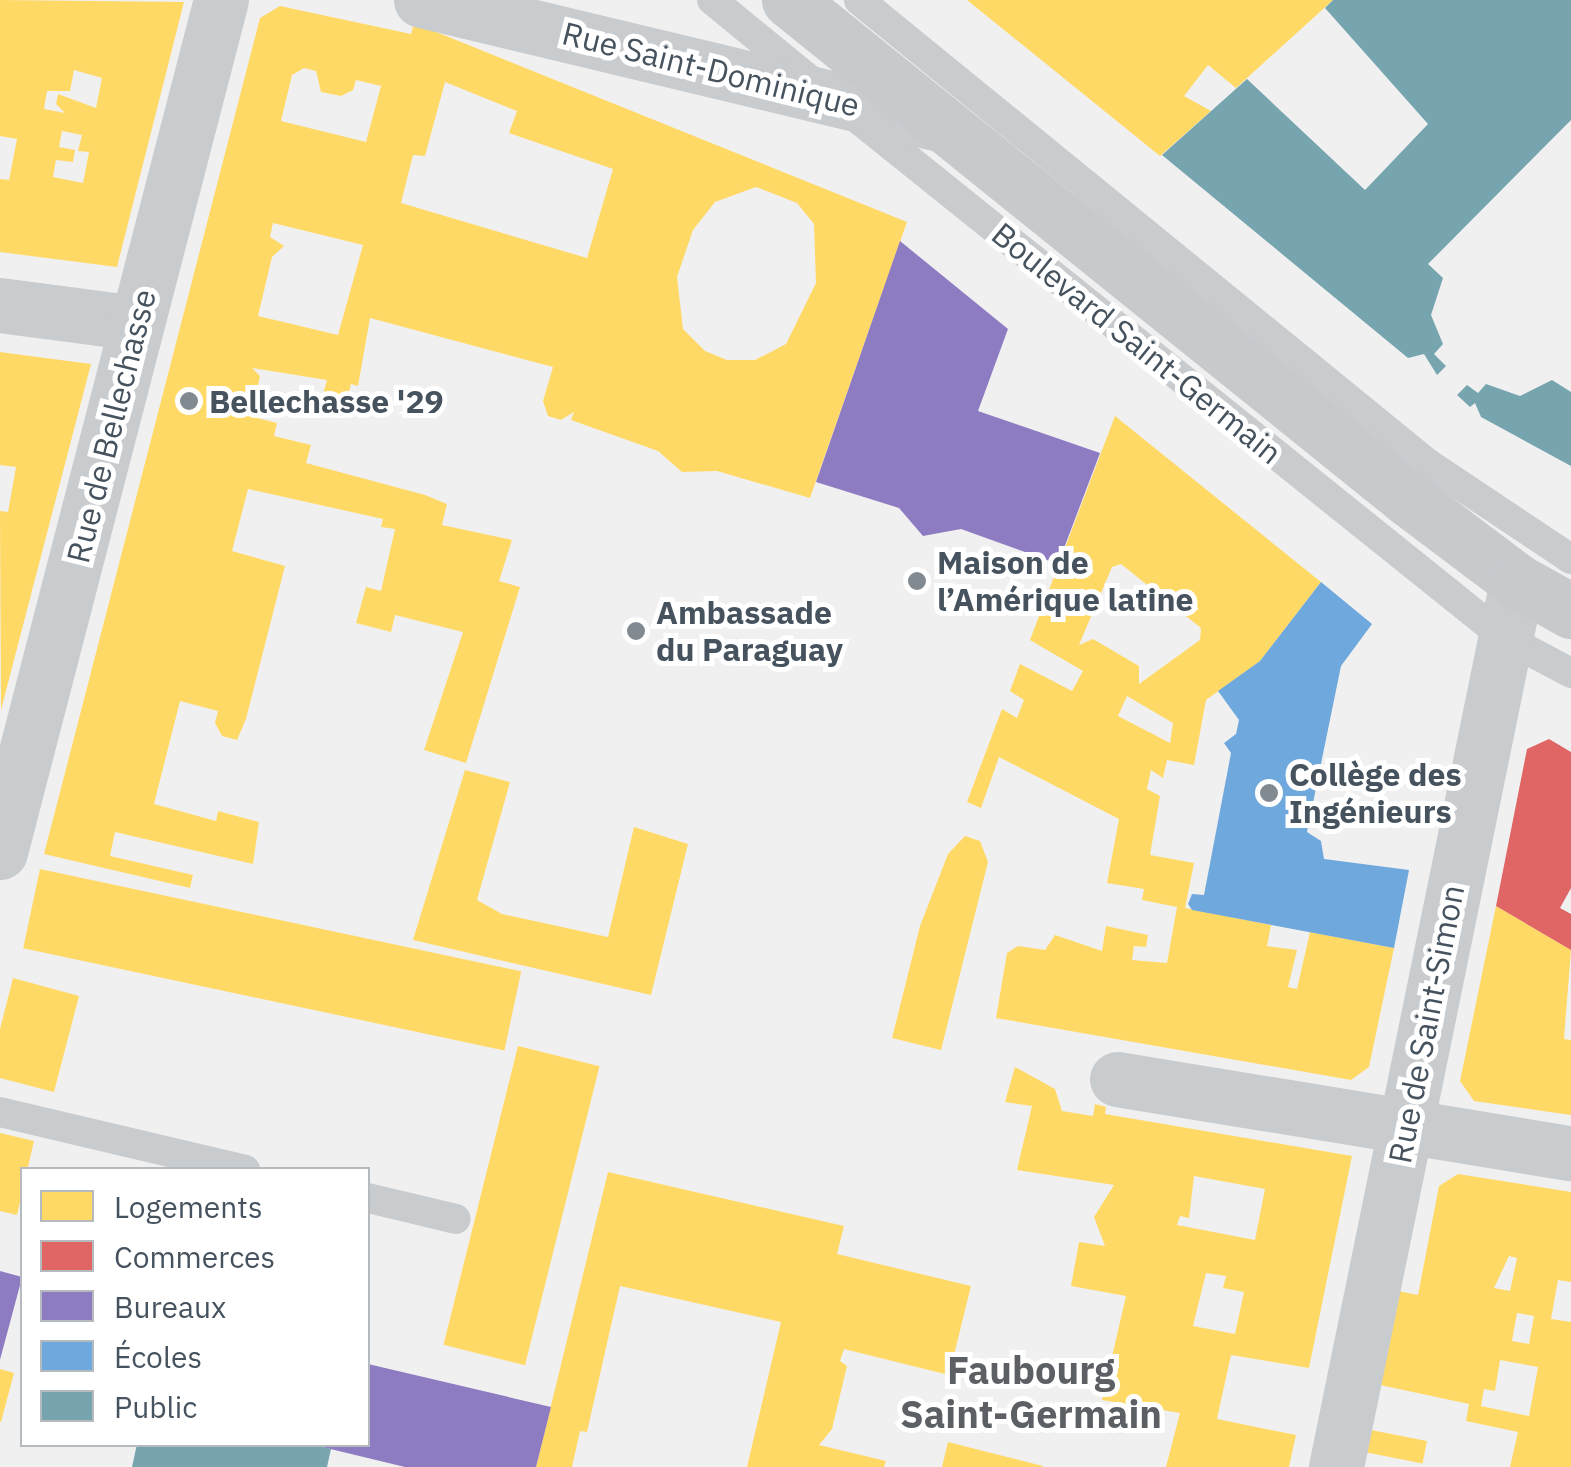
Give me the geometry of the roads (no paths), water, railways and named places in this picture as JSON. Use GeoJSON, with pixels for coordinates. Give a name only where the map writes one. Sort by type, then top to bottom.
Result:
{"type":"FeatureCollection","features":[{"type":"Feature","properties":{"kind":"main road","name":"Boulevard Saint-Germain"},"geometry":{"type":"LineString","coordinates":[[789,0],[1517,581],[1571,611]]}},
{"type":"Feature","properties":{"kind":"street","name":"Rue de Bellechasse"},"geometry":{"type":"LineString","coordinates":[[0,852],[221,0]]}},
{"type":"Feature","properties":{"kind":"street","name":"Rue Saint-Dominique"},"geometry":{"type":"LineString","coordinates":[[422,0],[943,125]]}},
{"type":"Feature","properties":{"kind":"street"},"geometry":{"type":"LineString","coordinates":[[0,305],[137,323]]}},
{"type":"Feature","properties":{"kind":"street","name":"Rue de Saint-Simon"},"geometry":{"type":"LineString","coordinates":[[1336,1467],[1517,581]]}},
{"type":"Feature","properties":{"kind":"street"},"geometry":{"type":"LineString","coordinates":[[1118,1079],[1571,1153]]}},
{"type":"Feature","properties":{"kind":"lane","name":"Boulevard Saint-Germain"},"geometry":{"type":"LineString","coordinates":[[712,0],[1505,638],[1571,673]]}},
{"type":"Feature","properties":{"kind":"lane"},"geometry":{"type":"LineString","coordinates":[[859,0],[1428,463],[1571,558]]}},
{"type":"Feature","properties":{"kind":"lane"},"geometry":{"type":"LineString","coordinates":[[0,1112],[232,1167]]}},
{"type":"Feature","properties":{"kind":"lane"},"geometry":{"type":"LineString","coordinates":[[370,1198],[456,1219]]}},
{"type":"Feature","properties":{"kind":"place","name":"Bellechasse '29"},"geometry":{"type":"Point","coordinates":[189,401]}},
{"type":"Feature","properties":{"kind":"place","name":"Maison de l’Amérique latine"},"geometry":{"type":"Point","coordinates":[917,581]}},
{"type":"Feature","properties":{"kind":"place","name":"Ambassade du Paraguay"},"geometry":{"type":"Point","coordinates":[636,631]}},
{"type":"Feature","properties":{"kind":"place","name":"Collège des Ingénieurs"},"geometry":{"type":"Point","coordinates":[1269,793]}},
{"type":"Feature","properties":{"kind":"district","name":"Faubourg Saint-Germain"},"geometry":{"type":"Point","coordinates":[1031,1392]}}]}
